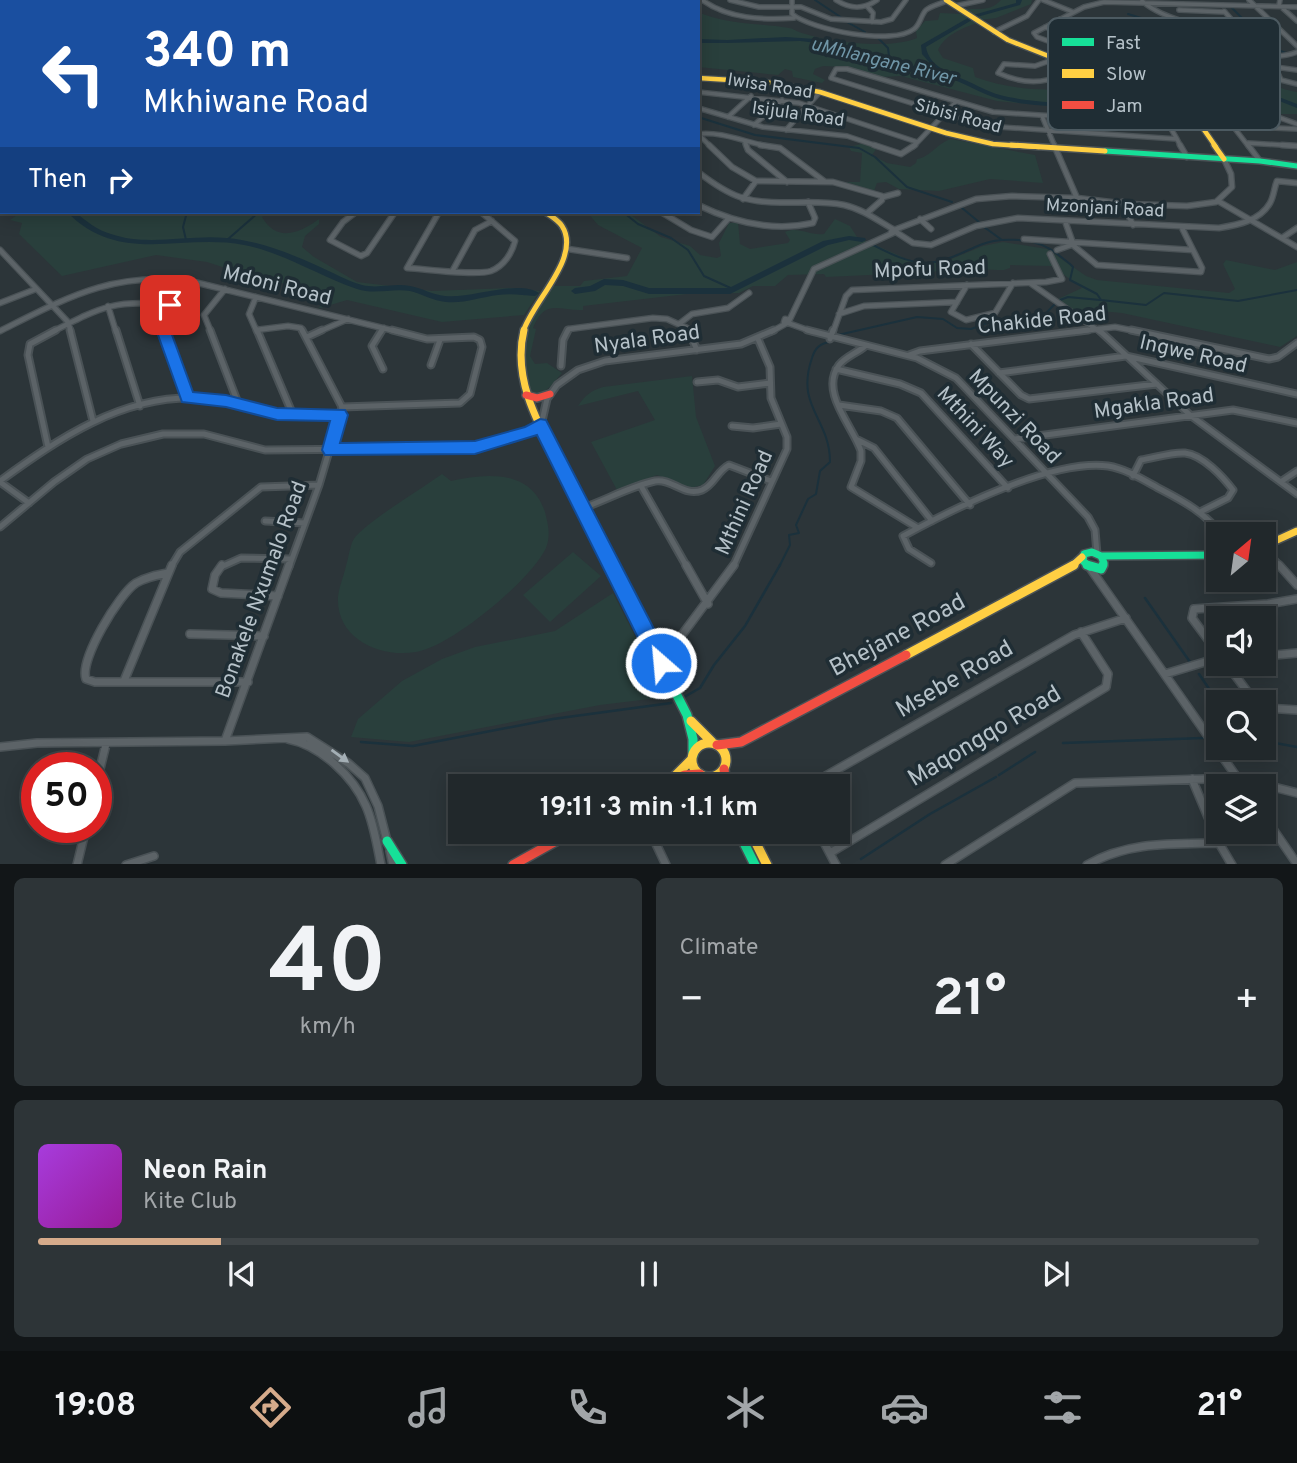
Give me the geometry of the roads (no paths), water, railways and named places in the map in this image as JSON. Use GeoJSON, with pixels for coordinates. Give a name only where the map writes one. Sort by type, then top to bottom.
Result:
{"type":"FeatureCollection","features":[{"type":"Feature","properties":{"kind":"street"},"geometry":{"type":"LineString","coordinates":[[730,0],[759,7],[807,8],[825,18],[872,22],[892,19],[906,0]]}},
{"type":"Feature","properties":{"kind":"street"},"geometry":{"type":"LineString","coordinates":[[792,0],[794,18]]}},
{"type":"Feature","properties":{"kind":"street"},"geometry":{"type":"LineString","coordinates":[[836,0],[849,6],[867,6],[875,0]]}},
{"type":"Feature","properties":{"kind":"street"},"geometry":{"type":"LineString","coordinates":[[701,2],[743,16],[794,18],[807,26],[822,30],[896,35],[916,28],[932,6],[946,0],[994,32],[1048,56]]}},
{"type":"Feature","properties":{"kind":"street"},"geometry":{"type":"LineString","coordinates":[[955,6],[983,0]]}},
{"type":"Feature","properties":{"kind":"street"},"geometry":{"type":"LineString","coordinates":[[994,32],[1034,11],[1041,0],[1073,12]]}},
{"type":"Feature","properties":{"kind":"street"},"geometry":{"type":"LineString","coordinates":[[1250,0],[1268,18]]}},
{"type":"Feature","properties":{"kind":"street"},"geometry":{"type":"LineString","coordinates":[[1280,0],[1278,2],[1282,7],[1296,19]]}},
{"type":"Feature","properties":{"kind":"street"},"geometry":{"type":"LineString","coordinates":[[924,1],[932,6]]}},
{"type":"Feature","properties":{"kind":"street"},"geometry":{"type":"LineString","coordinates":[[1142,1],[1159,13],[1176,18]]}},
{"type":"Feature","properties":{"kind":"street"},"geometry":{"type":"LineString","coordinates":[[1062,18],[1104,2],[1297,7]]}},
{"type":"Feature","properties":{"kind":"street"},"geometry":{"type":"LineString","coordinates":[[867,6],[873,13],[872,22]]}},
{"type":"Feature","properties":{"kind":"street"},"geometry":{"type":"LineString","coordinates":[[1220,6],[1230,18]]}},
{"type":"Feature","properties":{"kind":"street"},"geometry":{"type":"LineString","coordinates":[[1179,10],[1225,12]]}},
{"type":"Feature","properties":{"kind":"street"},"geometry":{"type":"LineString","coordinates":[[1048,25],[1035,32],[1035,35],[1048,40]]}},
{"type":"Feature","properties":{"kind":"street"},"geometry":{"type":"LineString","coordinates":[[1280,29],[1296,43]]}},
{"type":"Feature","properties":{"kind":"street"},"geometry":{"type":"LineString","coordinates":[[1048,61],[1035,66],[1006,64],[1000,66],[998,73],[1048,79]]}},
{"type":"Feature","properties":{"kind":"street"},"geometry":{"type":"LineString","coordinates":[[1048,116],[993,112],[842,68],[835,70],[832,79],[985,127],[1177,139]]}},
{"type":"Feature","properties":{"kind":"street"},"geometry":{"type":"LineString","coordinates":[[1280,77],[1282,81],[1297,84]]}},
{"type":"Feature","properties":{"kind":"street","name":"Sibisi Road"},"geometry":{"type":"LineString","coordinates":[[700,78],[765,82],[820,92],[985,143],[1260,161],[1297,166]]}},
{"type":"Feature","properties":{"kind":"street","name":"Iwisa Road"},"geometry":{"type":"LineString","coordinates":[[700,92],[751,96],[810,106],[917,142]]}},
{"type":"Feature","properties":{"kind":"street"},"geometry":{"type":"LineString","coordinates":[[786,130],[820,92]]}},
{"type":"Feature","properties":{"kind":"street"},"geometry":{"type":"LineString","coordinates":[[728,117],[751,96]]}},
{"type":"Feature","properties":{"kind":"street"},"geometry":{"type":"LineString","coordinates":[[754,125],[782,100]]}},
{"type":"Feature","properties":{"kind":"street"},"geometry":{"type":"LineString","coordinates":[[917,142],[955,103]]}},
{"type":"Feature","properties":{"kind":"street","name":"Isijula Road"},"geometry":{"type":"LineString","coordinates":[[700,109],[754,125],[847,136],[901,154],[917,142]]}},
{"type":"Feature","properties":{"kind":"street"},"geometry":{"type":"LineString","coordinates":[[1042,116],[1048,130]]}},
{"type":"Feature","properties":{"kind":"street"},"geometry":{"type":"LineString","coordinates":[[1280,119],[1297,127]]}},
{"type":"Feature","properties":{"kind":"street"},"geometry":{"type":"LineString","coordinates":[[1172,130],[1187,157]]}},
{"type":"Feature","properties":{"kind":"street"},"geometry":{"type":"LineString","coordinates":[[787,322],[806,278],[814,269],[920,219],[978,198],[1075,198],[1182,206],[1218,201],[1233,183],[1224,159],[1204,130]]}},
{"type":"Feature","properties":{"kind":"street"},"geometry":{"type":"LineString","coordinates":[[1238,130],[1260,161]]}},
{"type":"Feature","properties":{"kind":"street"},"geometry":{"type":"LineString","coordinates":[[1049,132],[1075,198]]}},
{"type":"Feature","properties":{"kind":"street"},"geometry":{"type":"LineString","coordinates":[[700,134],[716,133],[745,143],[784,149],[824,181]]}},
{"type":"Feature","properties":{"kind":"street"},"geometry":{"type":"LineString","coordinates":[[700,136],[732,167],[755,181],[824,181],[860,188],[883,197]]}},
{"type":"Feature","properties":{"kind":"street"},"geometry":{"type":"LineString","coordinates":[[745,143],[748,150],[787,182]]}},
{"type":"Feature","properties":{"kind":"street"},"geometry":{"type":"LineString","coordinates":[[1248,143],[1297,146]]}},
{"type":"Feature","properties":{"kind":"street"},"geometry":{"type":"LineString","coordinates":[[700,174],[724,192],[743,199],[771,204],[834,203],[867,213],[892,232]]}},
{"type":"Feature","properties":{"kind":"street"},"geometry":{"type":"LineString","coordinates":[[743,199],[755,181]]}},
{"type":"Feature","properties":{"kind":"street"},"geometry":{"type":"LineString","coordinates":[[1251,220],[1270,204],[1277,181],[1297,183]]}},
{"type":"Feature","properties":{"kind":"street"},"geometry":{"type":"LineString","coordinates":[[867,213],[883,197],[898,193]]}},
{"type":"Feature","properties":{"kind":"street"},"geometry":{"type":"LineString","coordinates":[[1218,201],[1297,247]]}},
{"type":"Feature","properties":{"kind":"street"},"geometry":{"type":"LineString","coordinates":[[700,206],[729,219],[763,225],[809,224],[815,218],[808,202]]}},
{"type":"Feature","properties":{"kind":"street"},"geometry":{"type":"LineString","coordinates":[[1122,202],[1133,225]]}},
{"type":"Feature","properties":{"kind":"street"},"geometry":{"type":"LineString","coordinates":[[354,214],[340,225],[330,240],[361,256],[367,253],[394,214]]}},
{"type":"Feature","properties":{"kind":"street"},"geometry":{"type":"LineString","coordinates":[[438,214],[407,267],[491,272],[511,253],[515,245],[514,238],[484,214]]}},
{"type":"Feature","properties":{"kind":"street"},"geometry":{"type":"LineString","coordinates":[[547,214],[564,228],[568,249],[566,258],[538,299],[526,324],[519,358],[526,394],[687,715],[692,731],[695,769],[702,774]]}},
{"type":"Feature","properties":{"kind":"street"},"geometry":{"type":"LineString","coordinates":[[664,214],[691,230],[712,237],[729,219]]}},
{"type":"Feature","properties":{"kind":"street","name":"Mzonjani Road"},"geometry":{"type":"LineString","coordinates":[[892,232],[913,243],[931,245],[992,221],[1018,218],[1182,228],[1219,228],[1251,220]]}},
{"type":"Feature","properties":{"kind":"street"},"geometry":{"type":"LineString","coordinates":[[920,219],[931,229]]}},
{"type":"Feature","properties":{"kind":"street"},"geometry":{"type":"LineString","coordinates":[[453,270],[475,230],[492,220]]}},
{"type":"Feature","properties":{"kind":"street"},"geometry":{"type":"LineString","coordinates":[[1065,221],[1073,243],[1090,261],[1102,266],[1200,273],[1202,268],[1182,228]]}},
{"type":"Feature","properties":{"kind":"street"},"geometry":{"type":"LineString","coordinates":[[1282,238],[1297,228]]}},
{"type":"Feature","properties":{"kind":"street"},"geometry":{"type":"LineString","coordinates":[[1024,239],[1192,250]]}},
{"type":"Feature","properties":{"kind":"street"},"geometry":{"type":"LineString","coordinates":[[1057,250],[1073,243]]}},
{"type":"Feature","properties":{"kind":"street"},"geometry":{"type":"LineString","coordinates":[[568,249],[627,258]]}},
{"type":"Feature","properties":{"kind":"street"},"geometry":{"type":"LineString","coordinates":[[0,250],[68,322],[93,421]]}},
{"type":"Feature","properties":{"kind":"street"},"geometry":{"type":"LineString","coordinates":[[1050,254],[1062,278]]}},
{"type":"Feature","properties":{"kind":"street","name":"Mdoni Road"},"geometry":{"type":"LineString","coordinates":[[0,331],[92,287],[120,279],[157,276],[225,289],[440,340],[474,337],[482,343],[470,394],[463,402],[451,405],[342,407]]}},
{"type":"Feature","properties":{"kind":"street","name":"Mpofu Road"},"geometry":{"type":"LineString","coordinates":[[830,339],[848,293],[856,289],[1030,283],[1062,278]]}},
{"type":"Feature","properties":{"kind":"street"},"geometry":{"type":"LineString","coordinates":[[187,398],[160,321],[170,305],[194,282]]}},
{"type":"Feature","properties":{"kind":"street"},"geometry":{"type":"LineString","coordinates":[[967,285],[951,312],[961,318],[992,315],[1013,283]]}},
{"type":"Feature","properties":{"kind":"street"},"geometry":{"type":"LineString","coordinates":[[1030,283],[1096,328],[1191,415],[1297,494]]}},
{"type":"Feature","properties":{"kind":"street"},"geometry":{"type":"LineString","coordinates":[[0,303],[36,289]]}},
{"type":"Feature","properties":{"kind":"street"},"geometry":{"type":"LineString","coordinates":[[225,289],[204,315],[238,403]]}},
{"type":"Feature","properties":{"kind":"street"},"geometry":{"type":"LineString","coordinates":[[679,324],[692,314],[728,308],[749,293]]}},
{"type":"Feature","properties":{"kind":"street"},"geometry":{"type":"LineString","coordinates":[[256,297],[248,312],[287,396],[293,415]]}},
{"type":"Feature","properties":{"kind":"street"},"geometry":{"type":"LineString","coordinates":[[48,447],[28,348],[38,337],[108,306],[135,301],[170,305]]}},
{"type":"Feature","properties":{"kind":"street"},"geometry":{"type":"LineString","coordinates":[[839,314],[864,306],[957,302]]}},
{"type":"Feature","properties":{"kind":"street"},"geometry":{"type":"LineString","coordinates":[[108,306],[140,406]]}},
{"type":"Feature","properties":{"kind":"street"},"geometry":{"type":"LineString","coordinates":[[561,366],[564,336],[573,328],[659,317],[679,324],[691,333],[697,350]]}},
{"type":"Feature","properties":{"kind":"street"},"geometry":{"type":"LineString","coordinates":[[307,337],[348,319]]}},
{"type":"Feature","properties":{"kind":"street","name":"Mpunzi Road"},"geometry":{"type":"LineString","coordinates":[[787,322],[830,339],[909,355],[937,366],[956,379],[1092,523],[1094,543],[1101,560],[1103,583]]}},
{"type":"Feature","properties":{"kind":"street","name":"Nyala Road"},"geometry":{"type":"LineString","coordinates":[[550,394],[566,377],[591,365],[758,339],[787,322]]}},
{"type":"Feature","properties":{"kind":"street"},"geometry":{"type":"LineString","coordinates":[[256,331],[294,326],[301,328],[342,407]]}},
{"type":"Feature","properties":{"kind":"street"},"geometry":{"type":"LineString","coordinates":[[383,369],[372,346],[384,328]]}},
{"type":"Feature","properties":{"kind":"street","name":"Chakide Road"},"geometry":{"type":"LineString","coordinates":[[909,355],[920,351],[1096,328],[1123,328],[1269,359],[1278,357],[1297,343]]}},
{"type":"Feature","properties":{"kind":"street","name":"Mthini Road"},"geometry":{"type":"LineString","coordinates":[[661,663],[731,573],[788,445],[771,398],[770,367],[758,339]]}},
{"type":"Feature","properties":{"kind":"street"},"geometry":{"type":"LineString","coordinates":[[431,365],[440,340]]}},
{"type":"Feature","properties":{"kind":"street"},"geometry":{"type":"LineString","coordinates":[[971,344],[1021,395],[1032,400],[1157,384]]}},
{"type":"Feature","properties":{"kind":"street"},"geometry":{"type":"LineString","coordinates":[[865,346],[836,369],[833,387],[839,405],[858,440],[862,459],[851,484],[853,491],[918,528]]}},
{"type":"Feature","properties":{"kind":"street","name":"Ingwe Road"},"geometry":{"type":"LineString","coordinates":[[999,373],[1126,356],[1297,394]]}},
{"type":"Feature","properties":{"kind":"street","name":"Mthini Way"},"geometry":{"type":"LineString","coordinates":[[836,369],[900,384],[921,393],[1008,488]]}},
{"type":"Feature","properties":{"kind":"street"},"geometry":{"type":"LineString","coordinates":[[697,382],[718,380],[738,387],[770,383]]}},
{"type":"Feature","properties":{"kind":"street"},"geometry":{"type":"LineString","coordinates":[[526,394],[537,398],[550,394]]}},
{"type":"Feature","properties":{"kind":"street"},"geometry":{"type":"LineString","coordinates":[[0,527],[88,459],[121,444],[147,437],[182,433],[204,434],[265,450],[475,448],[530,432],[540,425],[550,394]]}},
{"type":"Feature","properties":{"kind":"street"},"geometry":{"type":"LineString","coordinates":[[29,503],[0,481],[48,447],[93,421],[140,406],[187,398],[238,403],[293,415],[340,415]]}},
{"type":"Feature","properties":{"kind":"street"},"geometry":{"type":"LineString","coordinates":[[839,405],[881,411],[897,418],[970,505]]}},
{"type":"Feature","properties":{"kind":"street","name":"Bonakele Nxumalo Road"},"geometry":{"type":"LineString","coordinates":[[225,741],[319,485],[342,407]]}},
{"type":"Feature","properties":{"kind":"street","name":"Mgakla Road"},"geometry":{"type":"LineString","coordinates":[[1015,439],[1233,410],[1297,423]]}},
{"type":"Feature","properties":{"kind":"street"},"geometry":{"type":"LineString","coordinates":[[732,426],[752,428],[781,424]]}},
{"type":"Feature","properties":{"kind":"street"},"geometry":{"type":"LineString","coordinates":[[858,440],[874,448],[932,521]]}},
{"type":"Feature","properties":{"kind":"street"},"geometry":{"type":"LineString","coordinates":[[1133,476],[1137,463],[1143,459],[1182,453],[1194,456],[1227,480],[1233,490],[1228,498],[1202,511]]}},
{"type":"Feature","properties":{"kind":"street"},"geometry":{"type":"LineString","coordinates":[[583,508],[661,480],[684,491],[698,492],[710,486],[719,470],[729,465],[771,481]]}},
{"type":"Feature","properties":{"kind":"street"},"geometry":{"type":"LineString","coordinates":[[931,563],[915,555],[904,543],[903,536],[1008,488],[1064,469],[1104,465],[1133,476],[1202,511],[1211,522]]}},
{"type":"Feature","properties":{"kind":"street"},"geometry":{"type":"LineString","coordinates":[[1282,481],[1297,471]]}},
{"type":"Feature","properties":{"kind":"street"},"geometry":{"type":"LineString","coordinates":[[124,681],[168,573],[185,547],[258,488],[265,485],[319,485]]}},
{"type":"Feature","properties":{"kind":"street"},"geometry":{"type":"LineString","coordinates":[[641,486],[708,604]]}},
{"type":"Feature","properties":{"kind":"street"},"geometry":{"type":"LineString","coordinates":[[265,521],[304,523]]}},
{"type":"Feature","properties":{"kind":"street"},"geometry":{"type":"LineString","coordinates":[[1276,541],[1297,531]]}},
{"type":"Feature","properties":{"kind":"street"},"geometry":{"type":"LineString","coordinates":[[1084,554],[1094,543]]}},
{"type":"Feature","properties":{"kind":"street"},"geometry":{"type":"LineString","coordinates":[[1084,554],[1101,560],[1206,555]]}},
{"type":"Feature","properties":{"kind":"street"},"geometry":{"type":"LineString","coordinates":[[1084,554],[1088,567],[1103,583],[1235,774]]}},
{"type":"Feature","properties":{"kind":"street","name":"Bhejane Road"},"geometry":{"type":"LineString","coordinates":[[715,744],[741,742],[1075,565],[1084,554]]}},
{"type":"Feature","properties":{"kind":"street"},"geometry":{"type":"LineString","coordinates":[[278,596],[216,592],[212,589],[217,571],[232,558],[291,559]]}},
{"type":"Feature","properties":{"kind":"street"},"geometry":{"type":"LineString","coordinates":[[1075,565],[1097,570],[1101,560]]}},
{"type":"Feature","properties":{"kind":"street"},"geometry":{"type":"LineString","coordinates":[[1276,562],[1297,585]]}},
{"type":"Feature","properties":{"kind":"street"},"geometry":{"type":"LineString","coordinates":[[168,573],[149,575],[123,593],[86,666],[86,679],[95,682],[248,682]]}},
{"type":"Feature","properties":{"kind":"street"},"geometry":{"type":"LineString","coordinates":[[1231,606],[1297,599]]}},
{"type":"Feature","properties":{"kind":"street"},"geometry":{"type":"LineString","coordinates":[[1206,607],[1194,608],[1192,618],[1206,638]]}},
{"type":"Feature","properties":{"kind":"street","name":"Msebe Road"},"geometry":{"type":"LineString","coordinates":[[829,774],[1081,632],[1126,618]]}},
{"type":"Feature","properties":{"kind":"street","name":"Maqongqo Road"},"geometry":{"type":"LineString","coordinates":[[830,853],[1106,687],[1108,674],[1081,632]]}},
{"type":"Feature","properties":{"kind":"street"},"geometry":{"type":"LineString","coordinates":[[190,634],[264,636]]}},
{"type":"Feature","properties":{"kind":"street"},"geometry":{"type":"LineString","coordinates":[[1276,655],[1297,653]]}},
{"type":"Feature","properties":{"kind":"street"},"geometry":{"type":"LineString","coordinates":[[1165,674],[1206,660]]}},
{"type":"Feature","properties":{"kind":"street"},"geometry":{"type":"LineString","coordinates":[[1276,711],[1297,710]]}},
{"type":"Feature","properties":{"kind":"street"},"geometry":{"type":"LineString","coordinates":[[687,715],[723,750],[725,774]]}},
{"type":"Feature","properties":{"kind":"street"},"geometry":{"type":"LineString","coordinates":[[0,747],[37,743],[106,744],[307,737],[355,768],[374,794],[393,864]]}},
{"type":"Feature","properties":{"kind":"street"},"geometry":{"type":"LineString","coordinates":[[277,738],[306,744],[315,749],[358,787],[367,804],[381,864]]}},
{"type":"Feature","properties":{"kind":"street","name":"Bhejane Road"},"geometry":{"type":"LineString","coordinates":[[725,765],[741,742]]}},
{"type":"Feature","properties":{"kind":"street"},"geometry":{"type":"LineString","coordinates":[[104,752],[106,744]]}},
{"type":"Feature","properties":{"kind":"street"},"geometry":{"type":"LineString","coordinates":[[677,774],[701,744],[715,744]]}},
{"type":"Feature","properties":{"kind":"street"},"geometry":{"type":"LineString","coordinates":[[717,774],[725,765]]}},
{"type":"Feature","properties":{"kind":"street"},"geometry":{"type":"LineString","coordinates":[[1192,779],[1206,812]]}},
{"type":"Feature","properties":{"kind":"street"},"geometry":{"type":"LineString","coordinates":[[945,864],[1075,783],[1206,779]]}},
{"type":"Feature","properties":{"kind":"street"},"geometry":{"type":"LineString","coordinates":[[1276,788],[1297,793]]}},
{"type":"Feature","properties":{"kind":"street"},"geometry":{"type":"LineString","coordinates":[[1276,833],[1297,864]]}},
{"type":"Feature","properties":{"kind":"street"},"geometry":{"type":"LineString","coordinates":[[387,841],[402,864]]}},
{"type":"Feature","properties":{"kind":"street"},"geometry":{"type":"LineString","coordinates":[[77,864],[82,843]]}},
{"type":"Feature","properties":{"kind":"street"},"geometry":{"type":"LineString","coordinates":[[513,864],[550,844]]}},
{"type":"Feature","properties":{"kind":"street"},"geometry":{"type":"LineString","coordinates":[[656,844],[666,864]]}},
{"type":"Feature","properties":{"kind":"street"},"geometry":{"type":"LineString","coordinates":[[745,844],[755,864]]}},
{"type":"Feature","properties":{"kind":"street"},"geometry":{"type":"LineString","coordinates":[[757,844],[767,864]]}},
{"type":"Feature","properties":{"kind":"street"},"geometry":{"type":"LineString","coordinates":[[825,844],[836,864]]}},
{"type":"Feature","properties":{"kind":"street"},"geometry":{"type":"LineString","coordinates":[[1087,864],[1102,855],[1124,848],[1206,844]]}},
{"type":"Feature","properties":{"kind":"street"},"geometry":{"type":"LineString","coordinates":[[1220,844],[1232,864]]}},
{"type":"Feature","properties":{"kind":"street"},"geometry":{"type":"LineString","coordinates":[[126,864],[155,856]]}},
{"type":"Feature","properties":{"kind":"waterway"},"geometry":{"type":"LineString","coordinates":[[815,0],[842,18]]}},
{"type":"Feature","properties":{"kind":"waterway"},"geometry":{"type":"LineString","coordinates":[[944,74],[927,58],[923,46],[975,16],[1018,4],[1019,0]]}},
{"type":"Feature","properties":{"kind":"waterway"},"geometry":{"type":"LineString","coordinates":[[1231,7],[1242,18]]}},
{"type":"Feature","properties":{"kind":"waterway"},"geometry":{"type":"LineString","coordinates":[[1128,14],[1141,18]]}},
{"type":"Feature","properties":{"kind":"waterway"},"geometry":{"type":"LineString","coordinates":[[847,22],[865,32]]}},
{"type":"Feature","properties":{"kind":"waterway"},"geometry":{"type":"LineString","coordinates":[[877,37],[888,48],[889,56],[902,65]]}},
{"type":"Feature","properties":{"kind":"waterway","name":"uMhlangane River"},"geometry":{"type":"LineString","coordinates":[[700,41],[815,41],[849,56],[944,74]]}},
{"type":"Feature","properties":{"kind":"waterway"},"geometry":{"type":"LineString","coordinates":[[1280,51],[1289,54]]}},
{"type":"Feature","properties":{"kind":"waterway","name":"uMhlangane River"},"geometry":{"type":"LineString","coordinates":[[944,74],[997,96],[1048,103]]}},
{"type":"Feature","properties":{"kind":"waterway","name":"uMhlangane River"},"geometry":{"type":"LineString","coordinates":[[1280,99],[1297,106]]}},
{"type":"Feature","properties":{"kind":"waterway"},"geometry":{"type":"LineString","coordinates":[[700,118],[755,135],[859,148],[875,157],[907,187],[952,202]]}},
{"type":"Feature","properties":{"kind":"waterway"},"geometry":{"type":"LineString","coordinates":[[962,208],[979,222]]}},
{"type":"Feature","properties":{"kind":"waterway"},"geometry":{"type":"LineString","coordinates":[[73,214],[89,227],[125,241],[204,239],[261,246],[363,288],[409,288],[452,299],[503,291],[535,293]]}},
{"type":"Feature","properties":{"kind":"waterway"},"geometry":{"type":"LineString","coordinates":[[186,214],[183,227],[186,240]]}},
{"type":"Feature","properties":{"kind":"waterway"},"geometry":{"type":"LineString","coordinates":[[227,240],[257,214]]}},
{"type":"Feature","properties":{"kind":"waterway"},"geometry":{"type":"LineString","coordinates":[[626,214],[638,224],[671,238],[688,250],[704,276],[735,290]]}},
{"type":"Feature","properties":{"kind":"waterway"},"geometry":{"type":"LineString","coordinates":[[984,227],[1002,240]]}},
{"type":"Feature","properties":{"kind":"waterway"},"geometry":{"type":"LineString","coordinates":[[575,291],[592,289],[604,282],[623,283],[649,291],[730,291],[826,243],[849,238],[862,240]]}},
{"type":"Feature","properties":{"kind":"waterway"},"geometry":{"type":"LineString","coordinates":[[873,245],[904,259],[931,263],[996,241],[1032,242],[1051,250],[1070,264],[1073,267],[1070,280],[1097,294],[1101,300],[1146,305],[1164,293],[1238,301],[1297,290]]}},
{"type":"Feature","properties":{"kind":"waterway"},"geometry":{"type":"LineString","coordinates":[[1060,300],[1068,297],[1100,300]]}},
{"type":"Feature","properties":{"kind":"waterway"},"geometry":{"type":"LineString","coordinates":[[838,335],[917,317],[943,319],[957,328],[971,329],[996,320],[1046,313],[1055,304]]}},
{"type":"Feature","properties":{"kind":"waterway"},"geometry":{"type":"LineString","coordinates":[[780,565],[790,545],[789,535],[799,533],[796,525],[808,499],[816,494],[820,471],[830,462],[825,434],[810,401],[808,375],[815,351],[821,345],[831,342]]}},
{"type":"Feature","properties":{"kind":"waterway"},"geometry":{"type":"LineString","coordinates":[[686,696],[700,688],[714,665],[745,626],[780,565]]}},
{"type":"Feature","properties":{"kind":"waterway"},"geometry":{"type":"LineString","coordinates":[[1145,598],[1190,662]]}},
{"type":"Feature","properties":{"kind":"waterway"},"geometry":{"type":"LineString","coordinates":[[1199,674],[1210,690]]}},
{"type":"Feature","properties":{"kind":"waterway"},"geometry":{"type":"LineString","coordinates":[[361,742],[413,746],[553,719],[671,703]]}},
{"type":"Feature","properties":{"kind":"waterway"},"geometry":{"type":"LineString","coordinates":[[1063,743],[1203,738]]}},
{"type":"Feature","properties":{"kind":"waterway"},"geometry":{"type":"LineString","coordinates":[[1276,743],[1297,747]]}},
{"type":"Feature","properties":{"kind":"waterway"},"geometry":{"type":"LineString","coordinates":[[999,775],[1035,752]]}},
{"type":"Feature","properties":{"kind":"waterway"},"geometry":{"type":"LineString","coordinates":[[861,859],[930,814],[996,777]]}}]}
